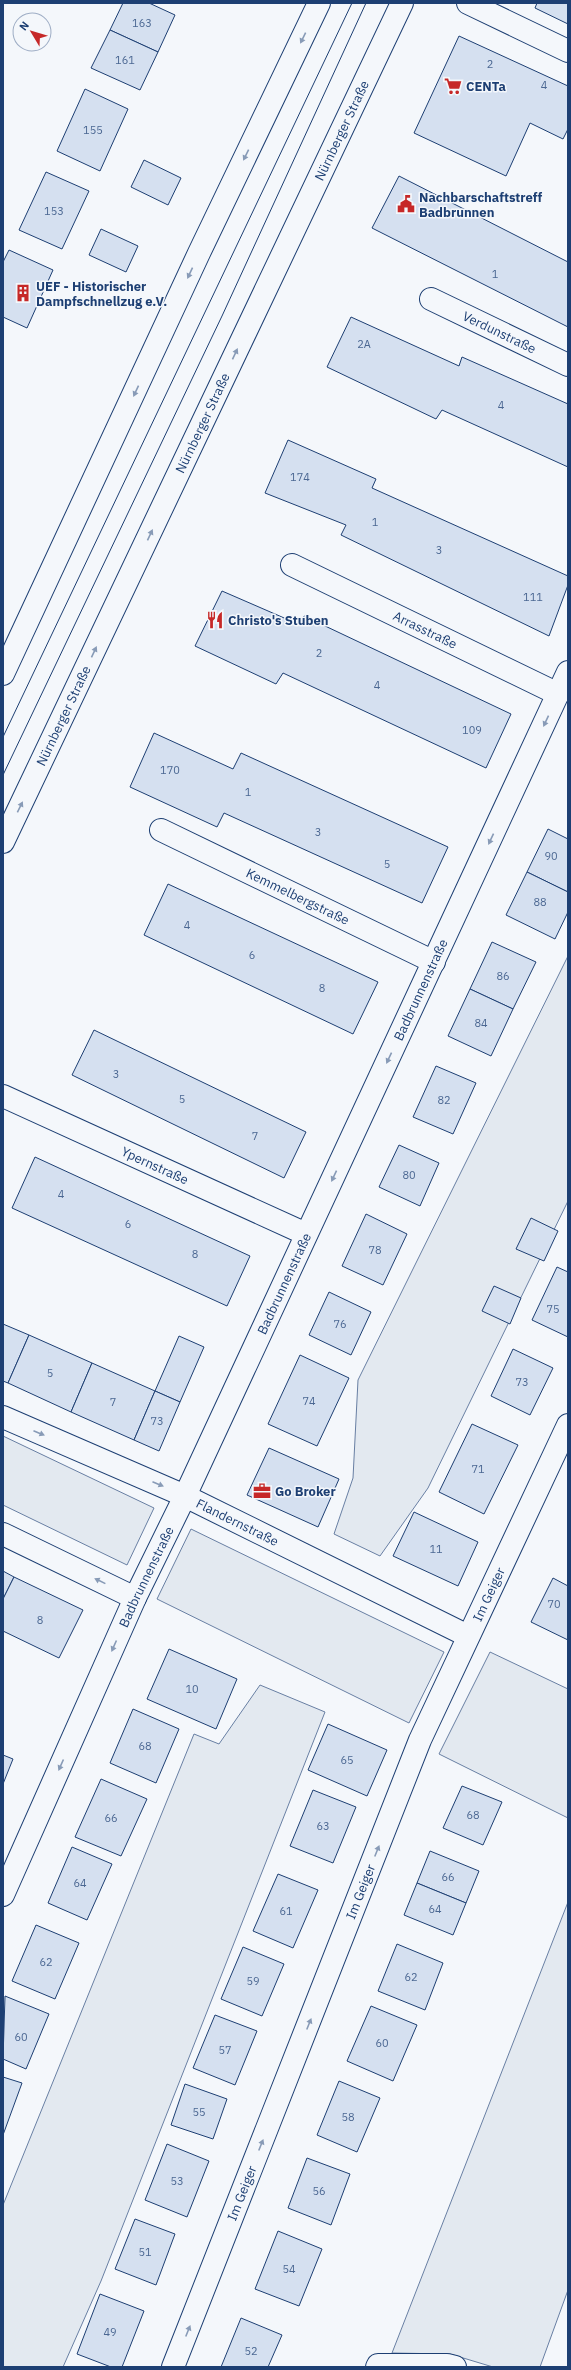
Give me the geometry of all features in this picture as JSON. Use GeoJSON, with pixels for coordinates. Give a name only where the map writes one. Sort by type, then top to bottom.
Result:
{"type":"FeatureCollection","features":[{"type":"Feature","properties":{"kind":"street"},"geometry":{"type":"LineString","coordinates":[[3,674],[196,260],[320,3]]}},
{"type":"Feature","properties":{"kind":"street","name":"Nürnberger Straße"},"geometry":{"type":"LineString","coordinates":[[3,842],[402,3]]}},
{"type":"Feature","properties":{"kind":"street"},"geometry":{"type":"LineString","coordinates":[[468,3],[568,51]]}},
{"type":"Feature","properties":{"kind":"street","name":"Verdunstraße"},"geometry":{"type":"LineString","coordinates":[[431,299],[568,365]]}},
{"type":"Feature","properties":{"kind":"street","name":"Arrasstraße"},"geometry":{"type":"LineString","coordinates":[[292,565],[558,694]]}},
{"type":"Feature","properties":{"kind":"street","name":"Badbrunnenstraße"},"geometry":{"type":"LineString","coordinates":[[3,1895],[10,1858],[135,1598],[186,1496],[306,1234],[568,672]]}},
{"type":"Feature","properties":{"kind":"street","name":"Kemmelbergstraße"},"geometry":{"type":"LineString","coordinates":[[161,830],[434,962]]}},
{"type":"Feature","properties":{"kind":"street","name":"Ypernstraße"},"geometry":{"type":"LineString","coordinates":[[3,1096],[306,1234]]}},
{"type":"Feature","properties":{"kind":"street","name":"Flandernstraße"},"geometry":{"type":"LineString","coordinates":[[3,1417],[186,1496],[468,1636]]}},
{"type":"Feature","properties":{"kind":"street","name":"Im Geiger"},"geometry":{"type":"LineString","coordinates":[[173,2367],[420,1740],[568,1425]]}},
{"type":"Feature","properties":{"kind":"street"},"geometry":{"type":"LineString","coordinates":[[3,1534],[135,1598]]}},
{"type":"Feature","properties":{"kind":"street"},"geometry":{"type":"LineString","coordinates":[[377,2367],[378,2365],[447,2365],[455,2367]]}},
{"type":"Feature","properties":{"kind":"shaded area"},"geometry":{"type":"Polygon","coordinates":[[[568,956],[568,1201],[428,1488],[380,1556],[334,1534],[353,1478],[358,1380],[568,956]]]}},
{"type":"Feature","properties":{"kind":"shaded area"},"geometry":{"type":"Polygon","coordinates":[[[3,1436],[154,1508],[127,1565],[3,1505],[3,1436]]]}},
{"type":"Feature","properties":{"kind":"shaded area"},"geometry":{"type":"Polygon","coordinates":[[[191,1529],[444,1652],[409,1723],[157,1599],[191,1529]]]}},
{"type":"Feature","properties":{"kind":"shaded area"},"geometry":{"type":"Polygon","coordinates":[[[490,1652],[568,1689],[568,1818],[439,1754],[490,1652]]]}},
{"type":"Feature","properties":{"kind":"shaded area"},"geometry":{"type":"Polygon","coordinates":[[[260,1685],[325,1712],[101,2281],[63,2367],[3,2367],[3,2205],[194,1734],[219,1744],[260,1685]]]}},
{"type":"Feature","properties":{"kind":"shaded area"},"geometry":{"type":"Polygon","coordinates":[[[568,1902],[568,2290],[540,2367],[493,2367],[450,2354],[392,2353],[568,1902]]]}},
{"type":"Feature","properties":{"kind":"building"},"geometry":{"type":"Polygon","coordinates":[[[123,3],[149,3],[175,15],[158,52],[110,30],[123,3]]]}},
{"type":"Feature","properties":{"kind":"building"},"geometry":{"type":"Polygon","coordinates":[[[537,3],[568,3],[568,24],[535,8],[537,3]]]}},
{"type":"Feature","properties":{"kind":"building"},"geometry":{"type":"Polygon","coordinates":[[[110,30],[158,52],[140,90],[91,68],[110,30]]]}},
{"type":"Feature","properties":{"kind":"building"},"geometry":{"type":"Polygon","coordinates":[[[459,36],[568,86],[568,129],[563,139],[530,123],[506,176],[414,133],[459,36]]]}},
{"type":"Feature","properties":{"kind":"building"},"geometry":{"type":"Polygon","coordinates":[[[85,89],[128,109],[100,171],[57,151],[85,89]]]}},
{"type":"Feature","properties":{"kind":"building"},"geometry":{"type":"Polygon","coordinates":[[[144,160],[181,178],[168,205],[131,187],[144,160]]]}},
{"type":"Feature","properties":{"kind":"building"},"geometry":{"type":"Polygon","coordinates":[[[46,172],[89,191],[62,249],[19,230],[46,172]]]}},
{"type":"Feature","properties":{"kind":"building"},"geometry":{"type":"Polygon","coordinates":[[[399,176],[568,262],[568,327],[372,228],[399,176]]]}},
{"type":"Feature","properties":{"kind":"building"},"geometry":{"type":"Polygon","coordinates":[[[101,229],[138,246],[126,272],[89,255],[101,229]]]}},
{"type":"Feature","properties":{"kind":"building","name":"UEF - Historischer Dampfschnellzug e.V."},"geometry":{"type":"Polygon","coordinates":[[[9,250],[53,270],[27,328],[3,317],[3,262],[9,250]]]}},
{"type":"Feature","properties":{"kind":"building"},"geometry":{"type":"Polygon","coordinates":[[[351,317],[459,366],[462,357],[568,404],[568,467],[442,410],[436,419],[327,367],[351,317]]]}},
{"type":"Feature","properties":{"kind":"building"},"geometry":{"type":"Polygon","coordinates":[[[288,440],[376,479],[372,488],[568,576],[568,585],[549,636],[341,535],[346,525],[265,493],[288,440]]]}},
{"type":"Feature","properties":{"kind":"building"},"geometry":{"type":"Polygon","coordinates":[[[222,591],[298,624],[304,616],[511,714],[486,768],[283,673],[276,684],[195,646],[222,591]]]}},
{"type":"Feature","properties":{"kind":"building"},"geometry":{"type":"Polygon","coordinates":[[[154,733],[233,769],[241,753],[448,847],[422,903],[224,813],[217,827],[130,787],[154,733]]]}},
{"type":"Feature","properties":{"kind":"building"},"geometry":{"type":"Polygon","coordinates":[[[548,829],[568,839],[568,892],[527,872],[548,829]]]}},
{"type":"Feature","properties":{"kind":"building"},"geometry":{"type":"Polygon","coordinates":[[[527,872],[568,892],[568,912],[555,939],[506,915],[527,872]]]}},
{"type":"Feature","properties":{"kind":"building"},"geometry":{"type":"Polygon","coordinates":[[[168,884],[378,982],[353,1034],[144,935],[168,884]]]}},
{"type":"Feature","properties":{"kind":"building"},"geometry":{"type":"Polygon","coordinates":[[[492,942],[536,962],[513,1009],[470,989],[492,942]]]}},
{"type":"Feature","properties":{"kind":"building"},"geometry":{"type":"Polygon","coordinates":[[[470,989],[513,1009],[491,1056],[448,1036],[470,989]]]}},
{"type":"Feature","properties":{"kind":"building"},"geometry":{"type":"Polygon","coordinates":[[[94,1030],[306,1132],[284,1178],[72,1075],[94,1030]]]}},
{"type":"Feature","properties":{"kind":"building"},"geometry":{"type":"Polygon","coordinates":[[[436,1066],[476,1083],[453,1134],[413,1117],[436,1066]]]}},
{"type":"Feature","properties":{"kind":"building"},"geometry":{"type":"Polygon","coordinates":[[[399,1145],[439,1163],[420,1206],[379,1187],[399,1145]]]}},
{"type":"Feature","properties":{"kind":"building"},"geometry":{"type":"Polygon","coordinates":[[[35,1157],[250,1256],[227,1306],[12,1208],[35,1157]]]}},
{"type":"Feature","properties":{"kind":"building"},"geometry":{"type":"Polygon","coordinates":[[[366,1214],[407,1234],[383,1285],[342,1266],[366,1214]]]}},
{"type":"Feature","properties":{"kind":"building"},"geometry":{"type":"Polygon","coordinates":[[[531,1218],[558,1231],[544,1261],[516,1249],[531,1218]]]}},
{"type":"Feature","properties":{"kind":"building"},"geometry":{"type":"Polygon","coordinates":[[[557,1267],[568,1272],[568,1337],[532,1320],[557,1267]]]}},
{"type":"Feature","properties":{"kind":"building"},"geometry":{"type":"Polygon","coordinates":[[[494,1286],[521,1298],[510,1324],[482,1311],[494,1286]]]}},
{"type":"Feature","properties":{"kind":"building"},"geometry":{"type":"Polygon","coordinates":[[[329,1292],[371,1312],[351,1355],[309,1335],[329,1292]]]}},
{"type":"Feature","properties":{"kind":"building"},"geometry":{"type":"Polygon","coordinates":[[[3,1324],[29,1335],[8,1383],[3,1381],[3,1324]]]}},
{"type":"Feature","properties":{"kind":"building"},"geometry":{"type":"Polygon","coordinates":[[[29,1335],[92,1363],[71,1412],[8,1383],[29,1335]]]}},
{"type":"Feature","properties":{"kind":"building"},"geometry":{"type":"Polygon","coordinates":[[[179,1336],[204,1347],[180,1402],[155,1391],[179,1336]]]}},
{"type":"Feature","properties":{"kind":"building"},"geometry":{"type":"Polygon","coordinates":[[[513,1349],[553,1368],[530,1415],[491,1396],[513,1349]]]}},
{"type":"Feature","properties":{"kind":"building"},"geometry":{"type":"Polygon","coordinates":[[[300,1355],[349,1378],[317,1446],[268,1424],[300,1355]]]}},
{"type":"Feature","properties":{"kind":"building"},"geometry":{"type":"Polygon","coordinates":[[[92,1363],[155,1391],[134,1440],[71,1412],[92,1363]]]}},
{"type":"Feature","properties":{"kind":"building"},"geometry":{"type":"Polygon","coordinates":[[[155,1391],[180,1402],[159,1451],[134,1440],[155,1391]]]}},
{"type":"Feature","properties":{"kind":"building"},"geometry":{"type":"Polygon","coordinates":[[[472,1424],[518,1445],[484,1514],[439,1492],[472,1424]]]}},
{"type":"Feature","properties":{"kind":"building"},"geometry":{"type":"Polygon","coordinates":[[[269,1448],[339,1479],[318,1527],[247,1495],[269,1448]]]}},
{"type":"Feature","properties":{"kind":"building"},"geometry":{"type":"Polygon","coordinates":[[[414,1512],[478,1542],[458,1586],[393,1556],[414,1512]]]}},
{"type":"Feature","properties":{"kind":"building"},"geometry":{"type":"Polygon","coordinates":[[[3,1571],[14,1577],[3,1599],[3,1571]]]}},
{"type":"Feature","properties":{"kind":"building"},"geometry":{"type":"Polygon","coordinates":[[[14,1577],[83,1610],[59,1658],[3,1631],[3,1599],[14,1577]]]}},
{"type":"Feature","properties":{"kind":"building"},"geometry":{"type":"Polygon","coordinates":[[[553,1578],[568,1586],[568,1640],[531,1622],[553,1578]]]}},
{"type":"Feature","properties":{"kind":"building"},"geometry":{"type":"Polygon","coordinates":[[[169,1649],[237,1679],[216,1729],[147,1699],[169,1649]]]}},
{"type":"Feature","properties":{"kind":"building"},"geometry":{"type":"Polygon","coordinates":[[[133,1709],[179,1729],[156,1783],[110,1763],[133,1709]]]}},
{"type":"Feature","properties":{"kind":"building"},"geometry":{"type":"Polygon","coordinates":[[[328,1724],[387,1750],[367,1796],[308,1770],[328,1724]]]}},
{"type":"Feature","properties":{"kind":"building"},"geometry":{"type":"Polygon","coordinates":[[[3,1755],[13,1759],[3,1784],[3,1755]]]}},
{"type":"Feature","properties":{"kind":"building"},"geometry":{"type":"Polygon","coordinates":[[[101,1779],[147,1799],[121,1856],[75,1837],[101,1779]]]}},
{"type":"Feature","properties":{"kind":"building"},"geometry":{"type":"Polygon","coordinates":[[[462,1786],[502,1802],[483,1845],[443,1828],[462,1786]]]}},
{"type":"Feature","properties":{"kind":"building"},"geometry":{"type":"Polygon","coordinates":[[[313,1790],[356,1807],[333,1863],[290,1846],[313,1790]]]}},
{"type":"Feature","properties":{"kind":"building"},"geometry":{"type":"Polygon","coordinates":[[[72,1847],[112,1864],[87,1920],[48,1903],[72,1847]]]}},
{"type":"Feature","properties":{"kind":"building"},"geometry":{"type":"Polygon","coordinates":[[[430,1851],[479,1871],[466,1903],[417,1883],[430,1851]]]}},
{"type":"Feature","properties":{"kind":"building"},"geometry":{"type":"Polygon","coordinates":[[[278,1874],[318,1890],[293,1948],[253,1931],[278,1874]]]}},
{"type":"Feature","properties":{"kind":"building"},"geometry":{"type":"Polygon","coordinates":[[[417,1883],[466,1903],[453,1935],[404,1915],[417,1883]]]}},
{"type":"Feature","properties":{"kind":"building"},"geometry":{"type":"Polygon","coordinates":[[[36,1925],[79,1943],[55,1999],[12,1981],[36,1925]]]}},
{"type":"Feature","properties":{"kind":"building"},"geometry":{"type":"Polygon","coordinates":[[[397,1944],[443,1963],[425,2010],[378,1991],[397,1944]]]}},
{"type":"Feature","properties":{"kind":"building"},"geometry":{"type":"Polygon","coordinates":[[[243,1947],[284,1964],[262,2016],[221,1999],[243,1947]]]}},
{"type":"Feature","properties":{"kind":"building"},"geometry":{"type":"Polygon","coordinates":[[[5,1996],[49,2014],[26,2069],[3,2059],[5,1996]]]}},
{"type":"Feature","properties":{"kind":"building"},"geometry":{"type":"Polygon","coordinates":[[[371,2006],[417,2025],[393,2081],[347,2061],[371,2006]]]}},
{"type":"Feature","properties":{"kind":"building"},"geometry":{"type":"Polygon","coordinates":[[[215,2015],[257,2031],[235,2085],[193,2068],[215,2015]]]}},
{"type":"Feature","properties":{"kind":"building"},"geometry":{"type":"Polygon","coordinates":[[[3,2077],[22,2083],[3,2135],[3,2077]]]}},
{"type":"Feature","properties":{"kind":"building"},"geometry":{"type":"Polygon","coordinates":[[[339,2081],[380,2098],[357,2152],[317,2135],[339,2081]]]}},
{"type":"Feature","properties":{"kind":"building"},"geometry":{"type":"Polygon","coordinates":[[[185,2084],[227,2099],[213,2139],[171,2125],[185,2084]]]}},
{"type":"Feature","properties":{"kind":"building"},"geometry":{"type":"Polygon","coordinates":[[[167,2144],[209,2161],[187,2217],[145,2200],[167,2144]]]}},
{"type":"Feature","properties":{"kind":"building"},"geometry":{"type":"Polygon","coordinates":[[[307,2158],[350,2174],[331,2225],[288,2208],[307,2158]]]}},
{"type":"Feature","properties":{"kind":"building"},"geometry":{"type":"Polygon","coordinates":[[[135,2219],[175,2234],[156,2285],[115,2269],[135,2219]]]}},
{"type":"Feature","properties":{"kind":"building"},"geometry":{"type":"Polygon","coordinates":[[[278,2231],[322,2249],[299,2306],[255,2289],[278,2231]]]}},
{"type":"Feature","properties":{"kind":"building"},"geometry":{"type":"Polygon","coordinates":[[[100,2294],[144,2311],[122,2367],[111,2367],[77,2354],[100,2294]]]}},
{"type":"Feature","properties":{"kind":"building"},"geometry":{"type":"Polygon","coordinates":[[[241,2318],[282,2335],[268,2367],[221,2367],[241,2318]]]}},
{"type":"Feature","properties":{"kind":"tram line"},"geometry":{"type":"LineString","coordinates":[[3,737],[352,3]]}},
{"type":"Feature","properties":{"kind":"tram line"},"geometry":{"type":"LineString","coordinates":[[3,775],[222,316],[366,3]]}},
{"type":"Feature","properties":{"kind":"place","name":"CENTa"},"geometry":{"type":"Point","coordinates":[453,86]}},
{"type":"Feature","properties":{"kind":"place","name":"Nachbarschaftstreff Badbrunnen"},"geometry":{"type":"Point","coordinates":[406,204]}},
{"type":"Feature","properties":{"kind":"place","name":"UEF - Historischer Dampfschnellzug e.V."},"geometry":{"type":"Point","coordinates":[23,293]}},
{"type":"Feature","properties":{"kind":"place","name":"Christo's Stuben"},"geometry":{"type":"Point","coordinates":[215,620]}},
{"type":"Feature","properties":{"kind":"place","name":"Go Broker"},"geometry":{"type":"Point","coordinates":[262,1491]}}]}
